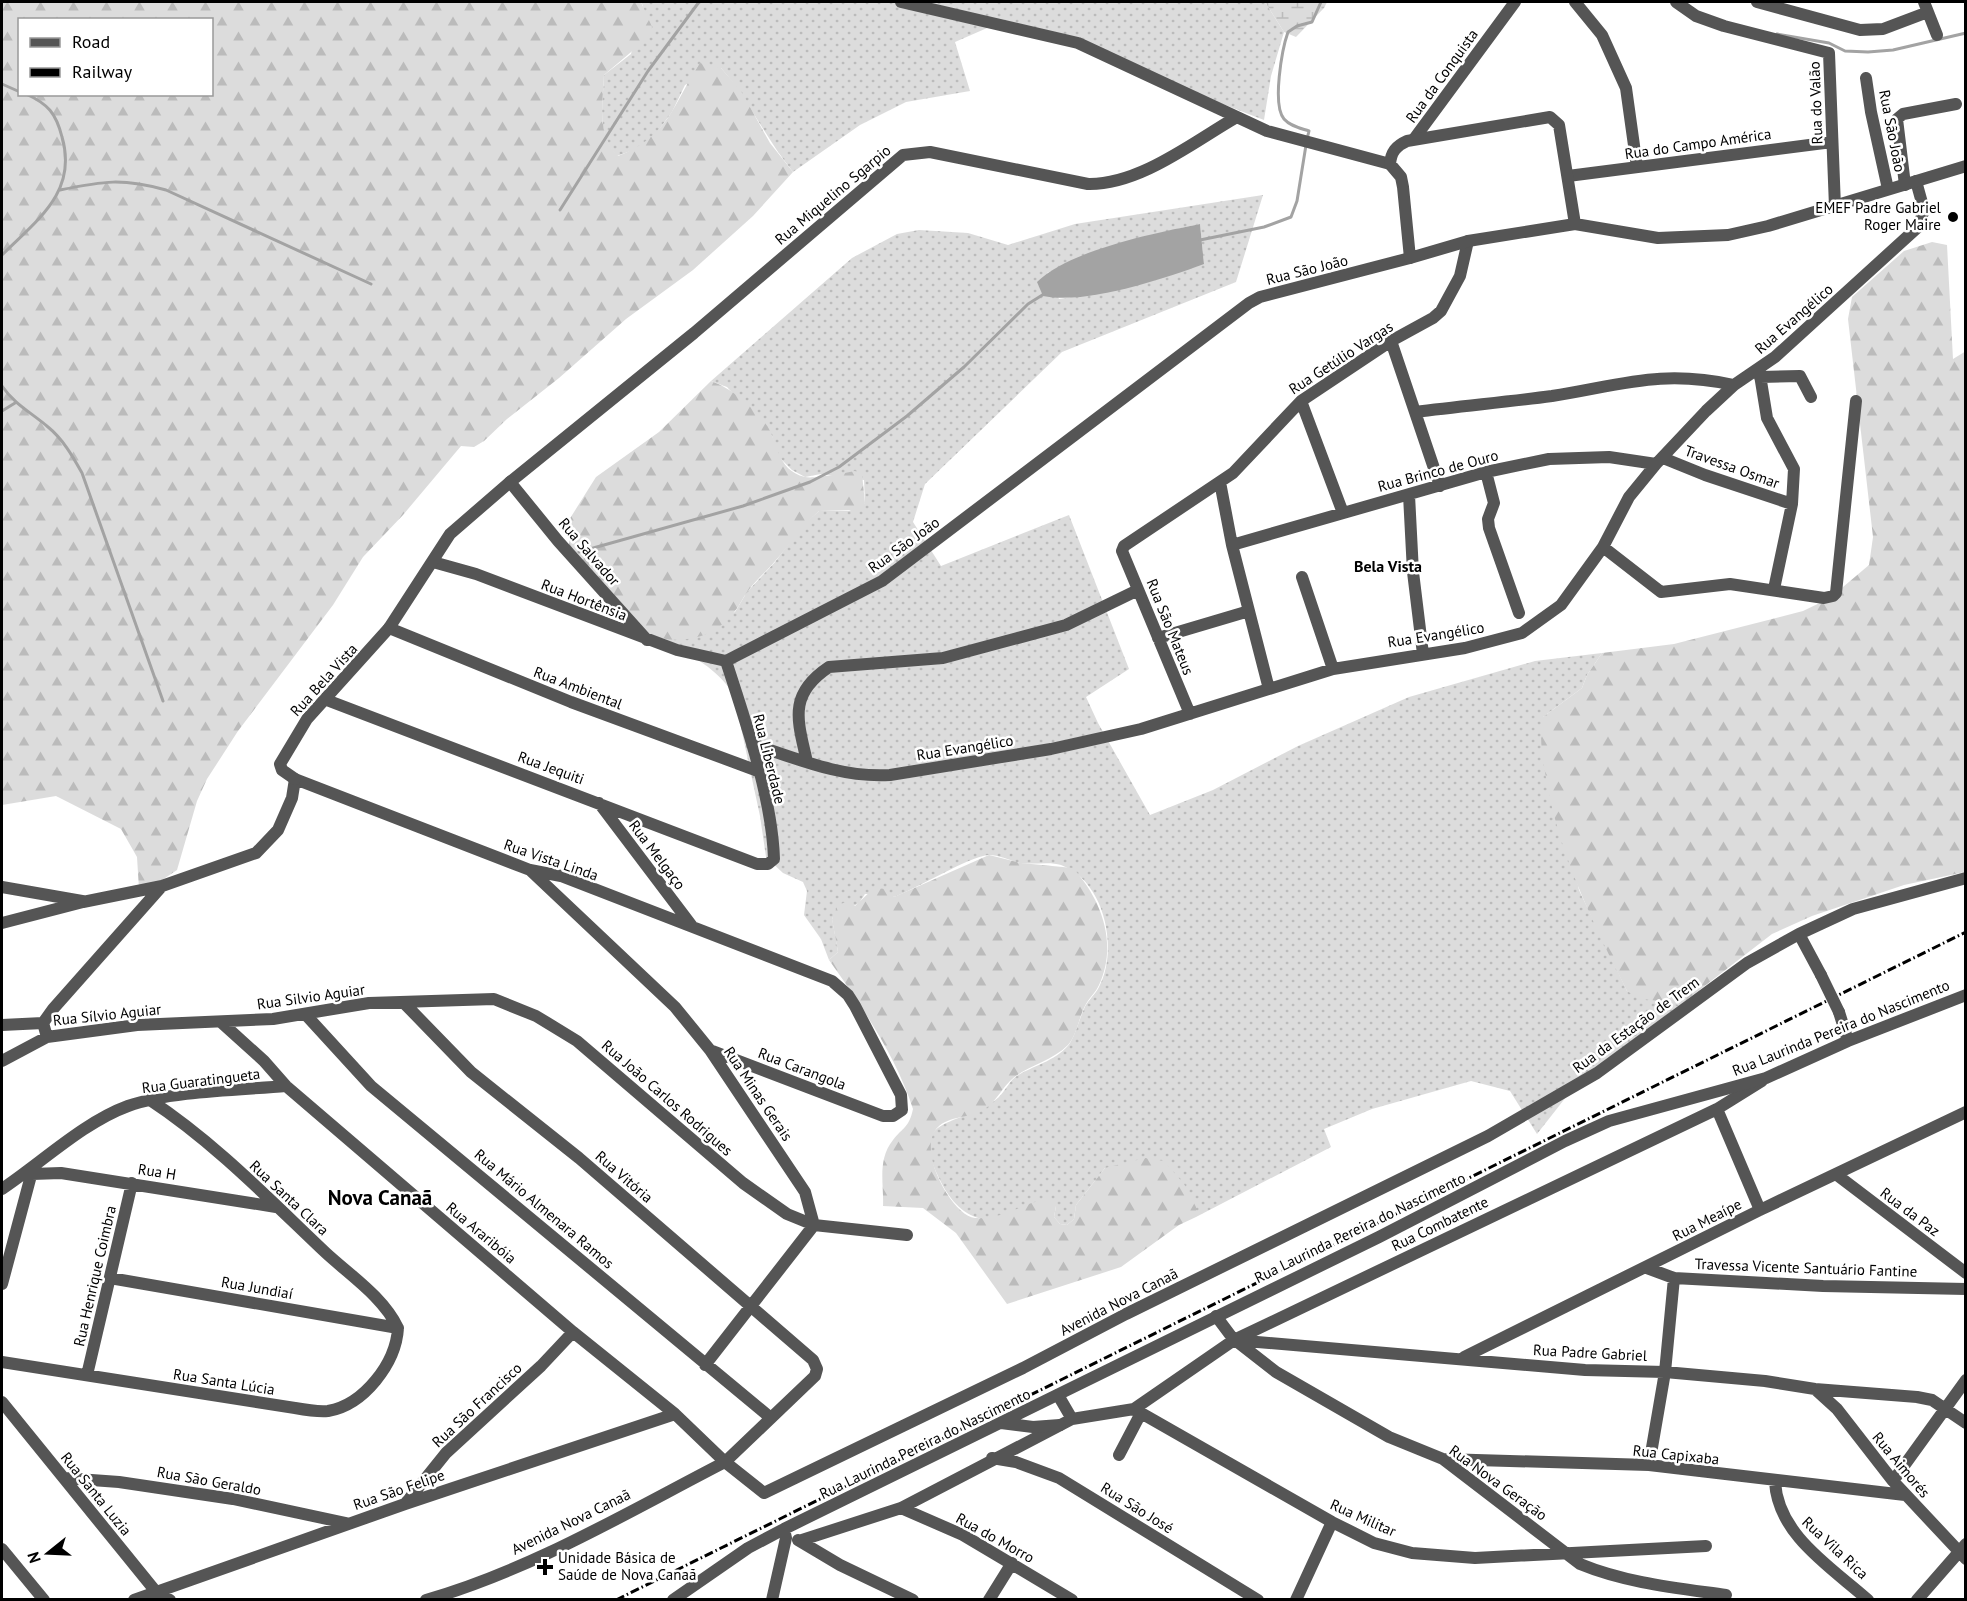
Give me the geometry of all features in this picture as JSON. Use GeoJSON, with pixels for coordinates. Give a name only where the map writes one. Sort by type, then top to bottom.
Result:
{"type":"FeatureCollection","features":[{"type":"Feature","properties":{"kind":"street"},"geometry":{"type":"LineString","coordinates":[[900,2],[1078,43],[1267,131],[1390,164],[1401,177],[1410,258]]}},
{"type":"Feature","properties":{"kind":"street","name":"Rua da Conquista"},"geometry":{"type":"LineString","coordinates":[[1414,139],[1515,2]]}},
{"type":"Feature","properties":{"kind":"street"},"geometry":{"type":"LineString","coordinates":[[1575,2],[1602,35],[1626,88],[1637,167]]}},
{"type":"Feature","properties":{"kind":"street","name":"Rua do Valão"},"geometry":{"type":"LineString","coordinates":[[1676,2],[1696,16],[1715,23],[1828,53],[1834,207]]}},
{"type":"Feature","properties":{"kind":"street"},"geometry":{"type":"LineString","coordinates":[[1757,2],[1860,30],[1883,29],[1926,7],[1937,34]]}},
{"type":"Feature","properties":{"kind":"street","name":"Rua São João"},"geometry":{"type":"LineString","coordinates":[[1866,78],[1888,189]]}},
{"type":"Feature","properties":{"kind":"street","name":"Rua Evangélico"},"geometry":{"type":"LineString","coordinates":[[752,744],[848,774],[890,775],[1051,749],[1141,729],[1333,669],[1465,648],[1522,633],[1561,605],[1603,546],[1629,497],[1659,461],[1734,386],[1760,373],[1918,227],[1924,210],[1910,183],[1896,119],[1903,114],[1956,104]]}},
{"type":"Feature","properties":{"kind":"street"},"geometry":{"type":"LineString","coordinates":[[1390,164],[1394,149],[1414,139],[1550,117],[1559,125],[1575,224]]}},
{"type":"Feature","properties":{"kind":"street","name":"Rua Miquelino Sgarpio"},"geometry":{"type":"LineString","coordinates":[[510,482],[694,333],[903,155],[930,152],[1088,184],[1102,184],[1135,176],[1236,118]]}},
{"type":"Feature","properties":{"kind":"street","name":"Rua do Campo América"},"geometry":{"type":"LineString","coordinates":[[1568,176],[1832,142]]}},
{"type":"Feature","properties":{"kind":"street","name":"Rua São João"},"geometry":{"type":"LineString","coordinates":[[726,661],[882,581],[1249,303],[1260,297],[1468,241],[1575,224],[1658,238],[1692,238],[1748,230],[1834,207],[1965,166]]}},
{"type":"Feature","properties":{"kind":"street","name":"Rua Getúlio Vargas"},"geometry":{"type":"LineString","coordinates":[[1122,551],[1127,542],[1220,482],[1243,464],[1301,401],[1391,341],[1441,311],[1460,276],[1468,241]]}},
{"type":"Feature","properties":{"kind":"street"},"geometry":{"type":"LineString","coordinates":[[1391,341],[1440,486]]}},
{"type":"Feature","properties":{"kind":"street"},"geometry":{"type":"LineString","coordinates":[[1774,589],[1792,504],[1794,469],[1767,418],[1760,373],[1800,376],[1811,397]]}},
{"type":"Feature","properties":{"kind":"street"},"geometry":{"type":"LineString","coordinates":[[1415,412],[1540,397],[1652,378],[1700,378],[1734,386]]}},
{"type":"Feature","properties":{"kind":"street"},"geometry":{"type":"LineString","coordinates":[[1301,401],[1343,513]]}},
{"type":"Feature","properties":{"kind":"street"},"geometry":{"type":"LineString","coordinates":[[1603,546],[1661,592],[1717,584],[1774,589],[1830,598],[1836,592],[1856,401]]}},
{"type":"Feature","properties":{"kind":"street","name":"Rua Brinco de Ouro"},"geometry":{"type":"LineString","coordinates":[[1232,545],[1486,472],[1549,459],[1585,457],[1659,461]]}},
{"type":"Feature","properties":{"kind":"street","name":"Travessa Osmar"},"geometry":{"type":"LineString","coordinates":[[1659,461],[1792,504]]}},
{"type":"Feature","properties":{"kind":"street"},"geometry":{"type":"LineString","coordinates":[[1486,472],[1494,503],[1488,519],[1489,528],[1519,613]]}},
{"type":"Feature","properties":{"kind":"street","name":"Rua Bela Vista"},"geometry":{"type":"LineString","coordinates":[[295,779],[282,770],[281,761],[307,719],[389,628],[450,534],[510,482]]}},
{"type":"Feature","properties":{"kind":"street","name":"Rua Salvador"},"geometry":{"type":"LineString","coordinates":[[510,482],[558,541],[647,640]]}},
{"type":"Feature","properties":{"kind":"street"},"geometry":{"type":"LineString","coordinates":[[1220,482],[1232,545],[1269,689]]}},
{"type":"Feature","properties":{"kind":"street"},"geometry":{"type":"LineString","coordinates":[[1410,495],[1413,572],[1423,654]]}},
{"type":"Feature","properties":{"kind":"street","name":"Rua São Mateus"},"geometry":{"type":"LineString","coordinates":[[1122,551],[1190,714]]}},
{"type":"Feature","properties":{"kind":"street","name":"Rua Hortênsia"},"geometry":{"type":"LineString","coordinates":[[433,562],[476,574],[647,640],[707,659],[726,661]]}},
{"type":"Feature","properties":{"kind":"street"},"geometry":{"type":"LineString","coordinates":[[1302,577],[1333,669]]}},
{"type":"Feature","properties":{"kind":"street"},"geometry":{"type":"LineString","coordinates":[[807,762],[797,708],[803,695],[829,667],[943,658],[1066,625],[1138,590]]}},
{"type":"Feature","properties":{"kind":"street"},"geometry":{"type":"LineString","coordinates":[[1158,638],[1249,611]]}},
{"type":"Feature","properties":{"kind":"street","name":"Rua Ambiental"},"geometry":{"type":"LineString","coordinates":[[389,628],[582,706],[758,771]]}},
{"type":"Feature","properties":{"kind":"street","name":"Rua Liberdade"},"geometry":{"type":"LineString","coordinates":[[726,661],[758,771],[774,853],[774,859],[768,864]]}},
{"type":"Feature","properties":{"kind":"street","name":"Rua Jequiti"},"geometry":{"type":"LineString","coordinates":[[324,699],[598,801],[757,864],[768,864]]}},
{"type":"Feature","properties":{"kind":"street"},"geometry":{"type":"LineString","coordinates":[[2,924],[83,902],[162,886],[256,853],[278,830],[292,798],[295,779]]}},
{"type":"Feature","properties":{"kind":"street","name":"Rua Vista Linda"},"geometry":{"type":"LineString","coordinates":[[295,779],[530,870],[561,876],[634,907],[692,926],[832,981],[848,995],[855,1006],[901,1095],[902,1110],[893,1116],[883,1116]]}},
{"type":"Feature","properties":{"kind":"street","name":"Rua Melgaço"},"geometry":{"type":"LineString","coordinates":[[598,801],[692,926]]}},
{"type":"Feature","properties":{"kind":"street","name":"Rua Minas Gerais"},"geometry":{"type":"LineString","coordinates":[[530,870],[675,1007],[710,1050],[805,1192],[814,1225]]}},
{"type":"Feature","properties":{"kind":"street","name":"Rua da Estação de Trem"},"geometry":{"type":"LineString","coordinates":[[1488,1136],[1597,1073],[1747,963],[1799,934],[1853,909],[1965,878]]}},
{"type":"Feature","properties":{"kind":"street"},"geometry":{"type":"LineString","coordinates":[[46,1037],[44,1023],[62,997],[162,886]]}},
{"type":"Feature","properties":{"kind":"street"},"geometry":{"type":"LineString","coordinates":[[2,887],[83,902]]}},
{"type":"Feature","properties":{"kind":"street"},"geometry":{"type":"LineString","coordinates":[[1799,934],[1839,1012],[1848,1041]]}},
{"type":"Feature","properties":{"kind":"street","name":"Rua Laurinda Pereira do Nascimento"},"geometry":{"type":"LineString","coordinates":[[676,1598],[748,1548],[785,1534],[1001,1423],[1609,1121],[1766,1078],[1848,1041],[1965,995]]}},
{"type":"Feature","properties":{"kind":"street","name":"Rua João Carlos Rodrigues"},"geometry":{"type":"LineString","coordinates":[[404,1003],[488,998],[536,1016],[577,1041],[758,1195],[787,1214],[814,1225],[907,1235]]}},
{"type":"Feature","properties":{"kind":"street","name":"Rua Silvio Aguiar"},"geometry":{"type":"LineString","coordinates":[[222,1023],[306,1015],[369,1003],[404,1003]]}},
{"type":"Feature","properties":{"kind":"street","name":"Rua Vitória"},"geometry":{"type":"LineString","coordinates":[[404,1003],[471,1072],[579,1158],[813,1360],[817,1369],[815,1376]]}},
{"type":"Feature","properties":{"kind":"street","name":"Rua Mário Almenara Ramos"},"geometry":{"type":"LineString","coordinates":[[306,1015],[371,1086],[534,1218],[705,1365],[771,1418]]}},
{"type":"Feature","properties":{"kind":"street"},"geometry":{"type":"LineString","coordinates":[[2,1026],[44,1023]]}},
{"type":"Feature","properties":{"kind":"street","name":"Rua Sílvio Aguiar"},"geometry":{"type":"LineString","coordinates":[[2,1061],[46,1037],[136,1025],[222,1023]]}},
{"type":"Feature","properties":{"kind":"street","name":"Rua Araribóia"},"geometry":{"type":"LineString","coordinates":[[222,1023],[264,1061],[286,1086],[573,1332],[675,1414],[724,1462],[764,1493]]}},
{"type":"Feature","properties":{"kind":"street","name":"Rua Carangola"},"geometry":{"type":"LineString","coordinates":[[710,1050],[883,1116]]}},
{"type":"Feature","properties":{"kind":"street","name":"Rua Combatente"},"geometry":{"type":"LineString","coordinates":[[1138,1411],[1234,1340],[1717,1109],[1766,1078]]}},
{"type":"Feature","properties":{"kind":"street","name":"Rua Guaratingueta"},"geometry":{"type":"LineString","coordinates":[[2,1189],[33,1171],[89,1126],[121,1109],[150,1100],[286,1086]]}},
{"type":"Feature","properties":{"kind":"street","name":"Rua Santa Clara"},"geometry":{"type":"LineString","coordinates":[[150,1100],[174,1116],[277,1207],[383,1305],[398,1328]]}},
{"type":"Feature","properties":{"kind":"street"},"geometry":{"type":"LineString","coordinates":[[1717,1109],[1760,1210]]}},
{"type":"Feature","properties":{"kind":"street","name":"Rua Meaípe"},"geometry":{"type":"LineString","coordinates":[[1463,1358],[1760,1210],[1965,1112]]}},
{"type":"Feature","properties":{"kind":"street","name":"Avenida Nova Canaã"},"geometry":{"type":"LineString","coordinates":[[764,1493],[1012,1373],[1126,1314],[1488,1136]]}},
{"type":"Feature","properties":{"kind":"street"},"geometry":{"type":"LineString","coordinates":[[2,1284],[33,1171]]}},
{"type":"Feature","properties":{"kind":"street","name":"Rua H"},"geometry":{"type":"LineString","coordinates":[[33,1171],[132,1183],[277,1207]]}},
{"type":"Feature","properties":{"kind":"street","name":"Rua da Paz"},"geometry":{"type":"LineString","coordinates":[[1837,1175],[1965,1273]]}},
{"type":"Feature","properties":{"kind":"street","name":"Rua Henrique Coimbra"},"geometry":{"type":"LineString","coordinates":[[87,1375],[132,1183]]}},
{"type":"Feature","properties":{"kind":"street"},"geometry":{"type":"LineString","coordinates":[[705,1365],[814,1225]]}},
{"type":"Feature","properties":{"kind":"street","name":"Travessa Vicente Santuário Fantine"},"geometry":{"type":"LineString","coordinates":[[1647,1268],[1674,1278],[1823,1286],[1965,1289]]}},
{"type":"Feature","properties":{"kind":"street","name":"Rua Jundiaí"},"geometry":{"type":"LineString","coordinates":[[110,1278],[398,1328]]}},
{"type":"Feature","properties":{"kind":"street"},"geometry":{"type":"LineString","coordinates":[[1649,1465],[1665,1372],[1674,1278]]}},
{"type":"Feature","properties":{"kind":"street"},"geometry":{"type":"LineString","coordinates":[[1216,1316],[1234,1340]]}},
{"type":"Feature","properties":{"kind":"street","name":"Rua Santa Lúcia"},"geometry":{"type":"LineString","coordinates":[[2,1362],[295,1408],[327,1411],[347,1404],[386,1369],[397,1342],[398,1328]]}},
{"type":"Feature","properties":{"kind":"street","name":"Rua São Francisco"},"geometry":{"type":"LineString","coordinates":[[405,1504],[446,1453],[541,1366],[573,1332]]}},
{"type":"Feature","properties":{"kind":"street","name":"Rua Padre Gabriel"},"geometry":{"type":"LineString","coordinates":[[1234,1340],[1585,1370],[1665,1372],[1815,1389],[1917,1397],[1932,1400],[1965,1423]]}},
{"type":"Feature","properties":{"kind":"street","name":"Rua Nova Geração"},"geometry":{"type":"LineString","coordinates":[[1234,1340],[1276,1372],[1389,1437],[1443,1459],[1580,1564],[1600,1573],[1726,1595]]}},
{"type":"Feature","properties":{"kind":"street","name":"Avenida Nova Canaã"},"geometry":{"type":"LineString","coordinates":[[426,1599],[474,1585],[564,1545],[724,1462],[815,1376]]}},
{"type":"Feature","properties":{"kind":"street"},"geometry":{"type":"LineString","coordinates":[[1893,1481],[1965,1380]]}},
{"type":"Feature","properties":{"kind":"street","name":"Rua Aimorés"},"geometry":{"type":"LineString","coordinates":[[1815,1389],[1837,1409],[1905,1495],[1963,1552]]}},
{"type":"Feature","properties":{"kind":"street"},"geometry":{"type":"LineString","coordinates":[[1058,1395],[1072,1419]]}},
{"type":"Feature","properties":{"kind":"street","name":"Rua Santa Luzia"},"geometry":{"type":"LineString","coordinates":[[2,1402],[157,1593],[170,1599]]}},
{"type":"Feature","properties":{"kind":"street"},"geometry":{"type":"LineString","coordinates":[[802,1540],[901,1508],[992,1458],[1072,1419],[1138,1411]]}},
{"type":"Feature","properties":{"kind":"street"},"geometry":{"type":"LineString","coordinates":[[1119,1455],[1138,1411]]}},
{"type":"Feature","properties":{"kind":"street","name":"Rua Militar"},"geometry":{"type":"LineString","coordinates":[[1138,1411],[1332,1522],[1374,1543],[1412,1554],[1474,1558],[1706,1546]]}},
{"type":"Feature","properties":{"kind":"street","name":"Rua São Felipe"},"geometry":{"type":"LineString","coordinates":[[134,1599],[157,1593],[405,1504],[675,1414]]}},
{"type":"Feature","properties":{"kind":"street"},"geometry":{"type":"LineString","coordinates":[[1001,1423],[1033,1427],[1060,1425]]}},
{"type":"Feature","properties":{"kind":"street","name":"Rua São José"},"geometry":{"type":"LineString","coordinates":[[992,1458],[1016,1462],[1059,1478],[1258,1599]]}},
{"type":"Feature","properties":{"kind":"street","name":"Rua Capixaba"},"geometry":{"type":"LineString","coordinates":[[1443,1459],[1649,1465],[1774,1482],[1905,1495]]}},
{"type":"Feature","properties":{"kind":"street","name":"Rua São Geraldo"},"geometry":{"type":"LineString","coordinates":[[64,1478],[119,1482],[233,1499],[347,1524]]}},
{"type":"Feature","properties":{"kind":"street","name":"Rua Vila Rica"},"geometry":{"type":"LineString","coordinates":[[1774,1482],[1778,1506],[1784,1520],[1803,1542],[1868,1599]]}},
{"type":"Feature","properties":{"kind":"street","name":"Rua do Morro"},"geometry":{"type":"LineString","coordinates":[[901,1508],[963,1535],[1072,1599]]}},
{"type":"Feature","properties":{"kind":"street"},"geometry":{"type":"LineString","coordinates":[[1296,1599],[1332,1522]]}},
{"type":"Feature","properties":{"kind":"street"},"geometry":{"type":"LineString","coordinates":[[772,1599],[785,1534],[802,1540],[840,1565],[913,1599]]}},
{"type":"Feature","properties":{"kind":"street"},"geometry":{"type":"LineString","coordinates":[[2,1550],[44,1599]]}},
{"type":"Feature","properties":{"kind":"street"},"geometry":{"type":"LineString","coordinates":[[1917,1599],[1963,1552]]}},
{"type":"Feature","properties":{"kind":"street"},"geometry":{"type":"LineString","coordinates":[[989,1599],[1012,1563]]}},
{"type":"Feature","properties":{"kind":"green space"},"geometry":{"type":"Polygon","coordinates":[[[2,2],[641,2],[652,27],[650,36],[604,75],[602,118],[606,138],[618,156],[635,148],[659,129],[668,118],[700,63],[721,68],[741,91],[770,143],[793,172],[753,216],[693,270],[626,319],[484,441],[474,447],[461,446],[403,515],[363,557],[333,605],[238,731],[207,779],[197,801],[177,870],[162,880],[139,889],[137,857],[121,829],[56,796],[2,805],[2,2]]]}},
{"type":"Feature","properties":{"kind":"green space"},"geometry":{"type":"Polygon","coordinates":[[[641,2],[1265,2],[1284,32],[1271,76],[1264,120],[1013,23],[994,25],[955,42],[970,91],[906,102],[860,125],[793,172],[721,68],[685,85],[672,112],[655,135],[639,148],[617,156],[610,147],[603,128],[604,75],[631,54],[643,6],[641,2]]]}},
{"type":"Feature","properties":{"kind":"green space"},"geometry":{"type":"Polygon","coordinates":[[[1265,2],[1327,2],[1296,37],[1284,32],[1265,2]]]}},
{"type":"Feature","properties":{"kind":"green space"},"geometry":{"type":"Polygon","coordinates":[[[1263,195],[1236,282],[1062,352],[925,484],[913,522],[941,566],[1069,515],[1129,669],[1086,697],[1098,723],[1150,815],[1213,790],[1298,746],[1409,697],[1535,661],[1602,653],[1587,675],[1582,688],[1543,717],[1579,890],[1627,991],[1680,1005],[1581,1078],[1537,1134],[1510,1091],[1471,1081],[1372,1109],[1324,1129],[1331,1147],[1196,1217],[1196,1207],[1105,1168],[1076,1205],[1074,1219],[1067,1225],[1060,1224],[1054,1217],[1056,1206],[1024,1208],[999,1218],[973,1216],[952,1200],[942,1184],[932,1161],[929,1144],[933,1133],[942,1126],[984,1107],[999,1097],[1017,1076],[1054,1057],[1070,1043],[1085,1006],[1099,987],[1105,972],[1108,954],[1107,936],[1098,901],[1088,885],[1076,873],[1061,865],[1020,863],[989,855],[956,867],[894,897],[889,894],[865,894],[859,903],[832,918],[838,952],[829,960],[821,939],[804,915],[807,891],[803,882],[783,873],[766,857],[760,816],[734,695],[712,670],[664,640],[735,612],[747,592],[775,562],[802,526],[819,511],[849,511],[865,503],[864,480],[821,474],[805,477],[792,470],[778,456],[772,436],[727,387],[711,381],[852,258],[897,234],[919,230],[968,233],[1008,245],[1075,224],[1263,195]],[[1200,224],[1122,244],[1047,273],[1059,299],[1133,285],[1204,263],[1200,224]]]}},
{"type":"Feature","properties":{"kind":"green space"},"geometry":{"type":"Polygon","coordinates":[[[1932,242],[1947,245],[1953,359],[1966,351],[1965,872],[1904,885],[1812,916],[1772,934],[1680,1005],[1638,998],[1627,991],[1589,912],[1567,857],[1545,772],[1541,737],[1543,717],[1582,688],[1587,675],[1602,653],[1674,644],[1803,611],[1830,598],[1869,565],[1873,537],[1848,319],[1852,297],[1904,251],[1932,242]]]}},
{"type":"Feature","properties":{"kind":"green space"},"geometry":{"type":"Polygon","coordinates":[[[711,381],[733,393],[760,417],[770,430],[783,461],[795,473],[805,477],[830,476],[855,471],[862,474],[865,503],[860,510],[819,511],[751,587],[727,621],[717,628],[695,638],[672,640],[660,638],[648,635],[569,554],[569,520],[596,477],[659,432],[711,381]]]}},
{"type":"Feature","properties":{"kind":"green space"},"geometry":{"type":"Polygon","coordinates":[[[989,855],[1021,863],[1073,868],[1099,908],[1107,938],[1107,954],[1105,970],[1099,985],[1086,1004],[1074,1036],[1068,1045],[1054,1056],[1016,1076],[986,1108],[948,1121],[937,1128],[932,1138],[931,1151],[934,1166],[948,1195],[966,1215],[975,1218],[997,1216],[1034,1202],[1053,1199],[1056,1206],[1054,1217],[1060,1224],[1067,1225],[1074,1219],[1076,1205],[1105,1168],[1145,1158],[1164,1161],[1184,1184],[1196,1207],[1196,1217],[1179,1225],[1121,1267],[1007,1304],[956,1233],[923,1208],[883,1206],[882,1172],[885,1156],[893,1140],[908,1124],[913,1109],[887,1050],[829,960],[838,952],[832,919],[838,905],[846,902],[855,906],[874,888],[886,889],[894,897],[989,855]]]}},
{"type":"Feature","properties":{"kind":"shaded area"},"geometry":{"type":"Polygon","coordinates":[[[1200,224],[1204,264],[1124,289],[1081,297],[1043,296],[1037,282],[1070,261],[1091,252],[1137,238],[1200,224]]]}},
{"type":"Feature","properties":{"kind":"waterway"},"geometry":{"type":"LineString","coordinates":[[560,210],[648,71],[699,2]]}},
{"type":"Feature","properties":{"kind":"waterway"},"geometry":{"type":"LineString","coordinates":[[1307,139],[1309,131],[1289,123],[1280,112],[1279,77],[1288,32],[1297,26],[1312,22],[1321,2]]}},
{"type":"Feature","properties":{"kind":"waterway"},"geometry":{"type":"LineString","coordinates":[[1777,34],[1829,43],[1845,51],[1868,52],[1893,50],[1966,33]]}},
{"type":"Feature","properties":{"kind":"waterway"},"geometry":{"type":"LineString","coordinates":[[2,84],[18,91]]}},
{"type":"Feature","properties":{"kind":"waterway"},"geometry":{"type":"LineString","coordinates":[[2,255],[51,204],[64,174],[65,156],[62,137],[54,115],[30,96]]}},
{"type":"Feature","properties":{"kind":"waterway"},"geometry":{"type":"LineString","coordinates":[[1200,240],[1264,227],[1291,217],[1297,201],[1306,145]]}},
{"type":"Feature","properties":{"kind":"waterway"},"geometry":{"type":"LineString","coordinates":[[60,190],[113,182],[166,190],[371,284]]}},
{"type":"Feature","properties":{"kind":"waterway"},"geometry":{"type":"LineString","coordinates":[[579,552],[743,506],[810,482],[839,467],[907,416],[964,367],[1028,304],[1044,294]]}},
{"type":"Feature","properties":{"kind":"waterway"},"geometry":{"type":"LineString","coordinates":[[2,386],[18,404],[58,437],[82,473],[163,701]]}},
{"type":"Feature","properties":{"kind":"waterway"},"geometry":{"type":"LineString","coordinates":[[2,411],[15,403]]}},
{"type":"Feature","properties":{"kind":"railway"},"geometry":{"type":"LineString","coordinates":[[616,1600],[1966,932]]}},
{"type":"Feature","properties":{"kind":"place","name":"EMEF Padre Gabriel Roger Maire"},"geometry":{"type":"Point","coordinates":[1953,217]}},
{"type":"Feature","properties":{"kind":"place","name":"Unidade Básica de Saúde de Nova Canaã"},"geometry":{"type":"Point","coordinates":[545,1567]}},
{"type":"Feature","properties":{"kind":"district","name":"Bela Vista"},"geometry":{"type":"Point","coordinates":[1388,566]}},
{"type":"Feature","properties":{"kind":"district","name":"Nova Canaã"},"geometry":{"type":"Point","coordinates":[380,1198]}}]}
